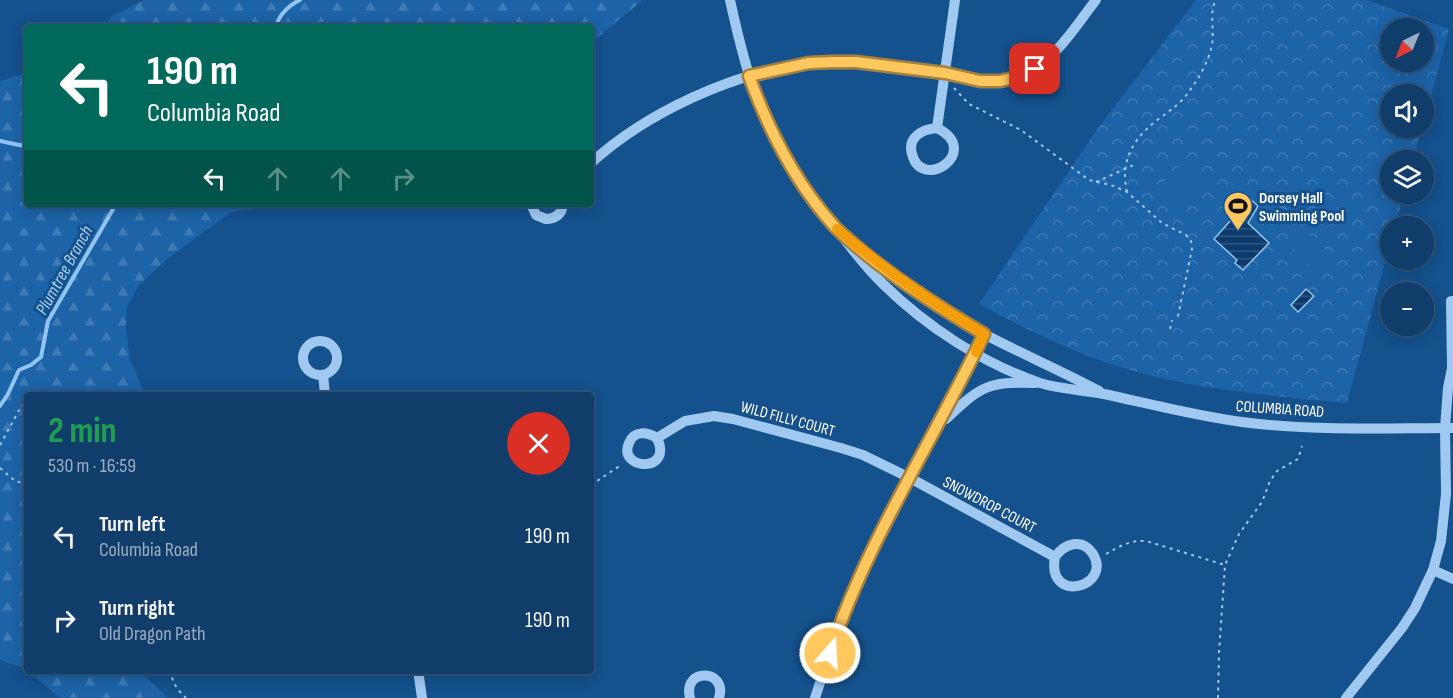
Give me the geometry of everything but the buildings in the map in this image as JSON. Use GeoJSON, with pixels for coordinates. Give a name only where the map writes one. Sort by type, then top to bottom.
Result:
{"type":"FeatureCollection","features":[{"type":"Feature","properties":{"kind":"street","name":"COLUMBIA ROAD"},"geometry":{"type":"LineString","coordinates":[[730,0],[749,76],[769,126],[785,157],[836,227],[881,283],[936,329],[975,354],[1042,383],[1106,394],[1187,413],[1245,422],[1338,428],[1449,428]]}},
{"type":"Feature","properties":{"kind":"street"},"geometry":{"type":"LineString","coordinates":[[937,128],[955,0]]}},
{"type":"Feature","properties":{"kind":"street"},"geometry":{"type":"LineString","coordinates":[[594,161],[625,137],[696,96],[749,76],[809,63],[856,62],[945,73],[980,81],[1000,81],[1018,77],[1035,69],[1050,58],[1096,0]]}},
{"type":"Feature","properties":{"kind":"street"},"geometry":{"type":"LineString","coordinates":[[927,128],[937,128],[946,133],[953,142],[954,151],[945,166],[937,170],[929,170],[915,162],[911,148],[913,140],[919,133],[927,128]]}},
{"type":"Feature","properties":{"kind":"street"},"geometry":{"type":"LineString","coordinates":[[532,207],[536,215],[546,219],[557,217],[562,207]]}},
{"type":"Feature","properties":{"kind":"street","name":"COLUMBIA ROAD"},"geometry":{"type":"LineString","coordinates":[[836,227],[864,252],[918,293],[984,334],[1106,394]]}},
{"type":"Feature","properties":{"kind":"street"},"geometry":{"type":"LineString","coordinates":[[1346,698],[1402,628],[1415,608],[1433,570],[1441,541],[1446,494],[1448,388],[1453,368],[1451,301],[1453,301]]}},
{"type":"Feature","properties":{"kind":"street"},"geometry":{"type":"LineString","coordinates":[[815,698],[837,631],[856,586],[984,334]]}},
{"type":"Feature","properties":{"kind":"street"},"geometry":{"type":"LineString","coordinates":[[323,375],[325,392]]}},
{"type":"Feature","properties":{"kind":"street"},"geometry":{"type":"LineString","coordinates":[[939,425],[969,398],[988,387],[1001,383],[1042,383]]}},
{"type":"Feature","properties":{"kind":"street","name":"WILD FILLY COURT"},"geometry":{"type":"LineString","coordinates":[[630,458],[627,448],[633,436],[649,433],[657,438],[685,421],[714,416],[856,452],[910,478]]}},
{"type":"Feature","properties":{"kind":"street"},"geometry":{"type":"LineString","coordinates":[[630,458],[642,465],[656,460],[660,453],[657,438]]}},
{"type":"Feature","properties":{"kind":"street","name":"SNOWDROP COURT"},"geometry":{"type":"LineString","coordinates":[[910,478],[1055,557]]}},
{"type":"Feature","properties":{"kind":"street"},"geometry":{"type":"LineString","coordinates":[[1070,544],[1078,544],[1091,552],[1096,560],[1095,573],[1091,579],[1078,587],[1070,586],[1063,583],[1055,574],[1053,566],[1055,557],[1062,548],[1070,544]]}},
{"type":"Feature","properties":{"kind":"street"},"geometry":{"type":"LineString","coordinates":[[1433,570],[1453,579]]}},
{"type":"Feature","properties":{"kind":"street"},"geometry":{"type":"LineString","coordinates":[[419,674],[422,698]]}},
{"type":"Feature","properties":{"kind":"street"},"geometry":{"type":"LineString","coordinates":[[690,698],[688,689],[691,682],[705,675],[712,677],[718,683],[721,689],[719,698]]}},
{"type":"Feature","properties":{"kind":"path"},"geometry":{"type":"LineString","coordinates":[[1127,192],[1124,178],[1131,149],[1155,122],[1182,102],[1205,66],[1212,48],[1213,4],[1216,0]]}},
{"type":"Feature","properties":{"kind":"path"},"geometry":{"type":"LineString","coordinates":[[945,73],[956,93],[969,104],[1021,130],[1077,172],[1096,182],[1127,192],[1162,223],[1186,235],[1191,241],[1192,249],[1177,321]]}},
{"type":"Feature","properties":{"kind":"path"},"geometry":{"type":"LineString","coordinates":[[1096,182],[1136,164]]}},
{"type":"Feature","properties":{"kind":"path"},"geometry":{"type":"LineString","coordinates":[[1170,329],[1172,320]]}},
{"type":"Feature","properties":{"kind":"path"},"geometry":{"type":"LineString","coordinates":[[0,445],[22,405]]}},
{"type":"Feature","properties":{"kind":"path"},"geometry":{"type":"LineString","coordinates":[[1218,698],[1225,565],[1239,534],[1263,502],[1270,481],[1277,471],[1298,459],[1302,446]]}},
{"type":"Feature","properties":{"kind":"path"},"geometry":{"type":"LineString","coordinates":[[594,482],[630,458]]}},
{"type":"Feature","properties":{"kind":"path"},"geometry":{"type":"LineString","coordinates":[[0,468],[15,481],[24,483]]}},
{"type":"Feature","properties":{"kind":"path"},"geometry":{"type":"LineString","coordinates":[[1096,560],[1125,543],[1135,540],[1146,541],[1225,565]]}},
{"type":"Feature","properties":{"kind":"path"},"geometry":{"type":"LineString","coordinates":[[171,674],[174,684],[186,698]]}},
{"type":"Feature","properties":{"kind":"green space"},"geometry":{"type":"Polygon","coordinates":[[[144,0],[643,0],[594,41],[594,24],[107,24],[111,17],[144,0]]]}},
{"type":"Feature","properties":{"kind":"green space"},"geometry":{"type":"Polygon","coordinates":[[[1196,0],[1367,0],[1418,18],[1380,18],[1380,72],[1434,72],[1434,24],[1449,29],[1434,85],[1380,84],[1380,138],[1419,138],[1416,150],[1380,150],[1380,204],[1401,204],[1398,216],[1380,216],[1380,270],[1383,270],[1347,403],[1230,390],[1184,383],[1137,372],[1067,347],[979,304],[1098,128],[1196,0]]]}},
{"type":"Feature","properties":{"kind":"green space"},"geometry":{"type":"Polygon","coordinates":[[[24,74],[24,207],[253,207],[231,212],[166,260],[139,285],[127,307],[126,329],[130,359],[144,392],[24,392],[24,668],[0,660],[0,81],[24,74]]]}},
{"type":"Feature","properties":{"kind":"green space"},"geometry":{"type":"Polygon","coordinates":[[[1181,162],[1201,180],[1173,212],[1153,194],[1181,162]]]}},
{"type":"Feature","properties":{"kind":"green space"},"geometry":{"type":"Polygon","coordinates":[[[1304,230],[1331,255],[1316,271],[1289,246],[1304,230]]]}},
{"type":"Feature","properties":{"kind":"green space"},"geometry":{"type":"Polygon","coordinates":[[[32,674],[142,674],[168,698],[60,698],[32,674]]]}},
{"type":"Feature","properties":{"kind":"shaded area","name":"Dorsey Hall Swimming Pool"},"geometry":{"type":"Polygon","coordinates":[[[1250,199],[1258,206],[1248,223],[1269,243],[1243,270],[1235,263],[1237,260],[1214,239],[1250,199]]]}},
{"type":"Feature","properties":{"kind":"shaded area"},"geometry":{"type":"Polygon","coordinates":[[[1306,289],[1314,296],[1298,312],[1291,305],[1306,289]]]}},
{"type":"Feature","properties":{"kind":"waterway","name":"Plumtree Branch"},"geometry":{"type":"LineString","coordinates":[[277,24],[285,11],[300,0]]}},
{"type":"Feature","properties":{"kind":"waterway"},"geometry":{"type":"LineString","coordinates":[[0,141],[24,146]]}},
{"type":"Feature","properties":{"kind":"waterway","name":"Plumtree Branch"},"geometry":{"type":"LineString","coordinates":[[0,406],[19,370],[31,365],[41,357],[48,321],[114,207]]}},
{"type":"Feature","properties":{"kind":"slow traffic"},"geometry":{"type":"LineString","coordinates":[[837,229],[918,293],[984,334],[976,352]]}},
{"type":"Feature","properties":{"kind":"place","name":"Dorsey Hall Swimming Pool"},"geometry":{"type":"Point","coordinates":[1238,232]}},
{"type":"Feature","properties":{"kind":"route"},"geometry":{"type":"LineString","coordinates":[[830,653],[837,631],[875,546],[984,334],[946,312],[890,273],[836,227],[803,185],[785,157],[769,126],[749,76],[809,63],[832,62],[856,62],[945,73],[980,81],[1000,81],[1018,77],[1035,69]]}}]}
